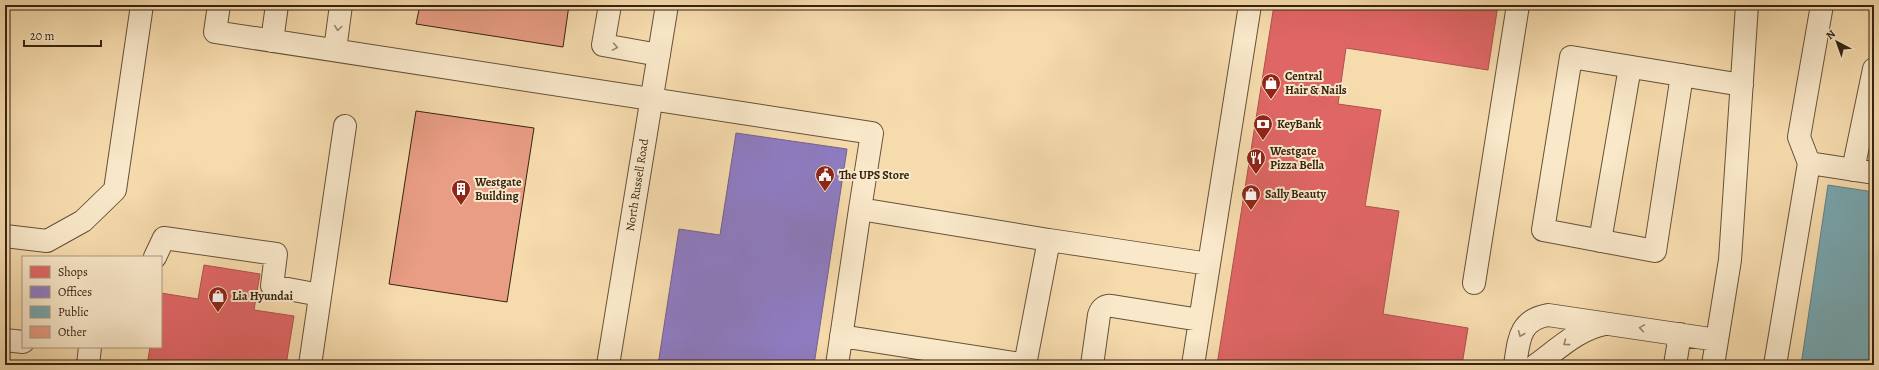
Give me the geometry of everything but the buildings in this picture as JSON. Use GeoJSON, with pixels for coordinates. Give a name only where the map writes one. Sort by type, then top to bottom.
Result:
{"type":"FeatureCollection","features":[{"type":"Feature","properties":{"kind":"lane"},"geometry":{"type":"LineString","coordinates":[[5,236],[47,241],[82,221],[115,190],[142,5]]}},
{"type":"Feature","properties":{"kind":"lane"},"geometry":{"type":"LineString","coordinates":[[219,5],[215,32],[872,133],[837,365]]}},
{"type":"Feature","properties":{"kind":"lane"},"geometry":{"type":"LineString","coordinates":[[272,41],[278,5]]}},
{"type":"Feature","properties":{"kind":"lane"},"geometry":{"type":"LineString","coordinates":[[334,50],[341,5]]}},
{"type":"Feature","properties":{"kind":"lane"},"geometry":{"type":"LineString","coordinates":[[610,5],[603,45],[659,55]]}},
{"type":"Feature","properties":{"kind":"lane","name":"North Russell Road"},"geometry":{"type":"LineString","coordinates":[[608,365],[667,5]]}},
{"type":"Feature","properties":{"kind":"lane"},"geometry":{"type":"LineString","coordinates":[[1193,365],[1250,5]]}},
{"type":"Feature","properties":{"kind":"lane"},"geometry":{"type":"LineString","coordinates":[[1474,283],[1518,5]]}},
{"type":"Feature","properties":{"kind":"lane"},"geometry":{"type":"LineString","coordinates":[[1713,365],[1730,260],[1747,5]]}},
{"type":"Feature","properties":{"kind":"lane"},"geometry":{"type":"LineString","coordinates":[[1775,365],[1809,163],[1799,137],[1822,5]]}},
{"type":"Feature","properties":{"kind":"lane"},"geometry":{"type":"LineString","coordinates":[[1682,75],[1655,251],[1543,230],[1571,57],[1630,67],[1682,75],[1742,85]]}},
{"type":"Feature","properties":{"kind":"lane"},"geometry":{"type":"LineString","coordinates":[[1600,241],[1630,67]]}},
{"type":"Feature","properties":{"kind":"lane"},"geometry":{"type":"LineString","coordinates":[[1852,170],[1874,69]]}},
{"type":"Feature","properties":{"kind":"lane"},"geometry":{"type":"LineString","coordinates":[[310,365],[345,126]]}},
{"type":"Feature","properties":{"kind":"lane"},"geometry":{"type":"LineString","coordinates":[[1809,163],[1874,173]]}},
{"type":"Feature","properties":{"kind":"lane"},"geometry":{"type":"LineString","coordinates":[[860,210],[1209,264]]}},
{"type":"Feature","properties":{"kind":"lane"},"geometry":{"type":"LineString","coordinates":[[155,256],[164,238],[276,254],[272,286],[320,295]]}},
{"type":"Feature","properties":{"kind":"lane"},"geometry":{"type":"LineString","coordinates":[[841,336],[1026,365],[1049,240]]}},
{"type":"Feature","properties":{"kind":"lane"},"geometry":{"type":"LineString","coordinates":[[1092,365],[1099,315],[1100,311],[1106,306],[1200,320]]}},
{"type":"Feature","properties":{"kind":"lane"},"geometry":{"type":"LineString","coordinates":[[1515,365],[1520,335],[1526,325],[1536,318],[1554,315],[1718,340]]}},
{"type":"Feature","properties":{"kind":"lane"},"geometry":{"type":"LineString","coordinates":[[1536,365],[1582,331],[1596,326],[1614,324]]}},
{"type":"Feature","properties":{"kind":"lane"},"geometry":{"type":"LineString","coordinates":[[1675,365],[1680,334]]}},
{"type":"Feature","properties":{"kind":"lane"},"geometry":{"type":"LineString","coordinates":[[5,340],[22,342]]}},
{"type":"Feature","properties":{"kind":"lane"},"geometry":{"type":"LineString","coordinates":[[88,365],[90,348]]}},
{"type":"Feature","properties":{"kind":"place","name":"Central Hair & Nails"},"geometry":{"type":"Point","coordinates":[1271,100]}},
{"type":"Feature","properties":{"kind":"place","name":"KeyBank"},"geometry":{"type":"Point","coordinates":[1263,141]}},
{"type":"Feature","properties":{"kind":"place","name":"Westgate Pizza Bella"},"geometry":{"type":"Point","coordinates":[1256,175]}},
{"type":"Feature","properties":{"kind":"place","name":"The UPS Store"},"geometry":{"type":"Point","coordinates":[825,192]}},
{"type":"Feature","properties":{"kind":"place","name":"Westgate Building"},"geometry":{"type":"Point","coordinates":[461,206]}},
{"type":"Feature","properties":{"kind":"place","name":"Sally Beauty"},"geometry":{"type":"Point","coordinates":[1251,211]}},
{"type":"Feature","properties":{"kind":"place","name":"Lia Hyundai"},"geometry":{"type":"Point","coordinates":[218,313]}}]}
